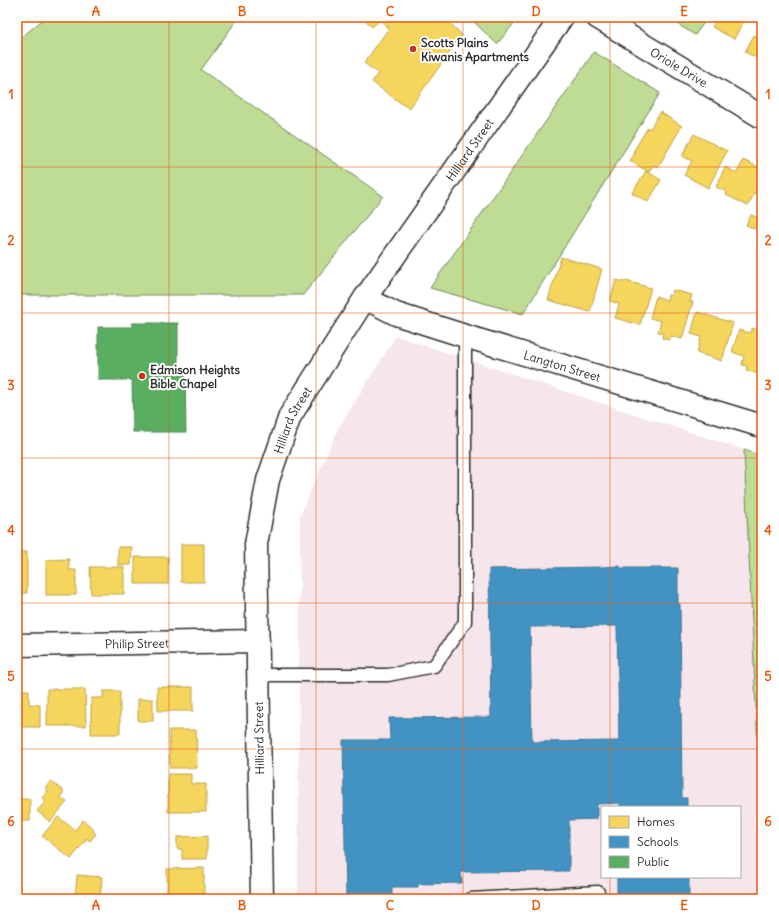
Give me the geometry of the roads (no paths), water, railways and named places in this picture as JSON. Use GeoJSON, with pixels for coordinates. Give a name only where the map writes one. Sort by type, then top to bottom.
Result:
{"type":"FeatureCollection","features":[{"type":"Feature","properties":{"kind":"street","name":"Hilliard Street"},"geometry":{"type":"LineString","coordinates":[[262,899],[256,544],[268,480],[290,416],[365,298],[562,17]]}},
{"type":"Feature","properties":{"kind":"street","name":"Oriole Drive"},"geometry":{"type":"LineString","coordinates":[[597,17],[762,117]]}},
{"type":"Feature","properties":{"kind":"street","name":"Langton Street"},"geometry":{"type":"LineString","coordinates":[[365,298],[396,314],[762,426]]}},
{"type":"Feature","properties":{"kind":"street","name":"Philip Street"},"geometry":{"type":"LineString","coordinates":[[17,645],[258,641]]}},
{"type":"Feature","properties":{"kind":"lane"},"geometry":{"type":"LineString","coordinates":[[258,675],[388,675],[434,666],[465,622],[465,336]]}},
{"type":"Feature","properties":{"kind":"lane"},"geometry":{"type":"LineString","coordinates":[[471,899],[598,892],[597,899]]}},
{"type":"Feature","properties":{"kind":"place","name":"Scotts Plains Kiwanis Apartments"},"geometry":{"type":"Point","coordinates":[413,49]}},
{"type":"Feature","properties":{"kind":"place","name":"Edmison Heights Bible Chapel"},"geometry":{"type":"Point","coordinates":[142,376]}}]}
